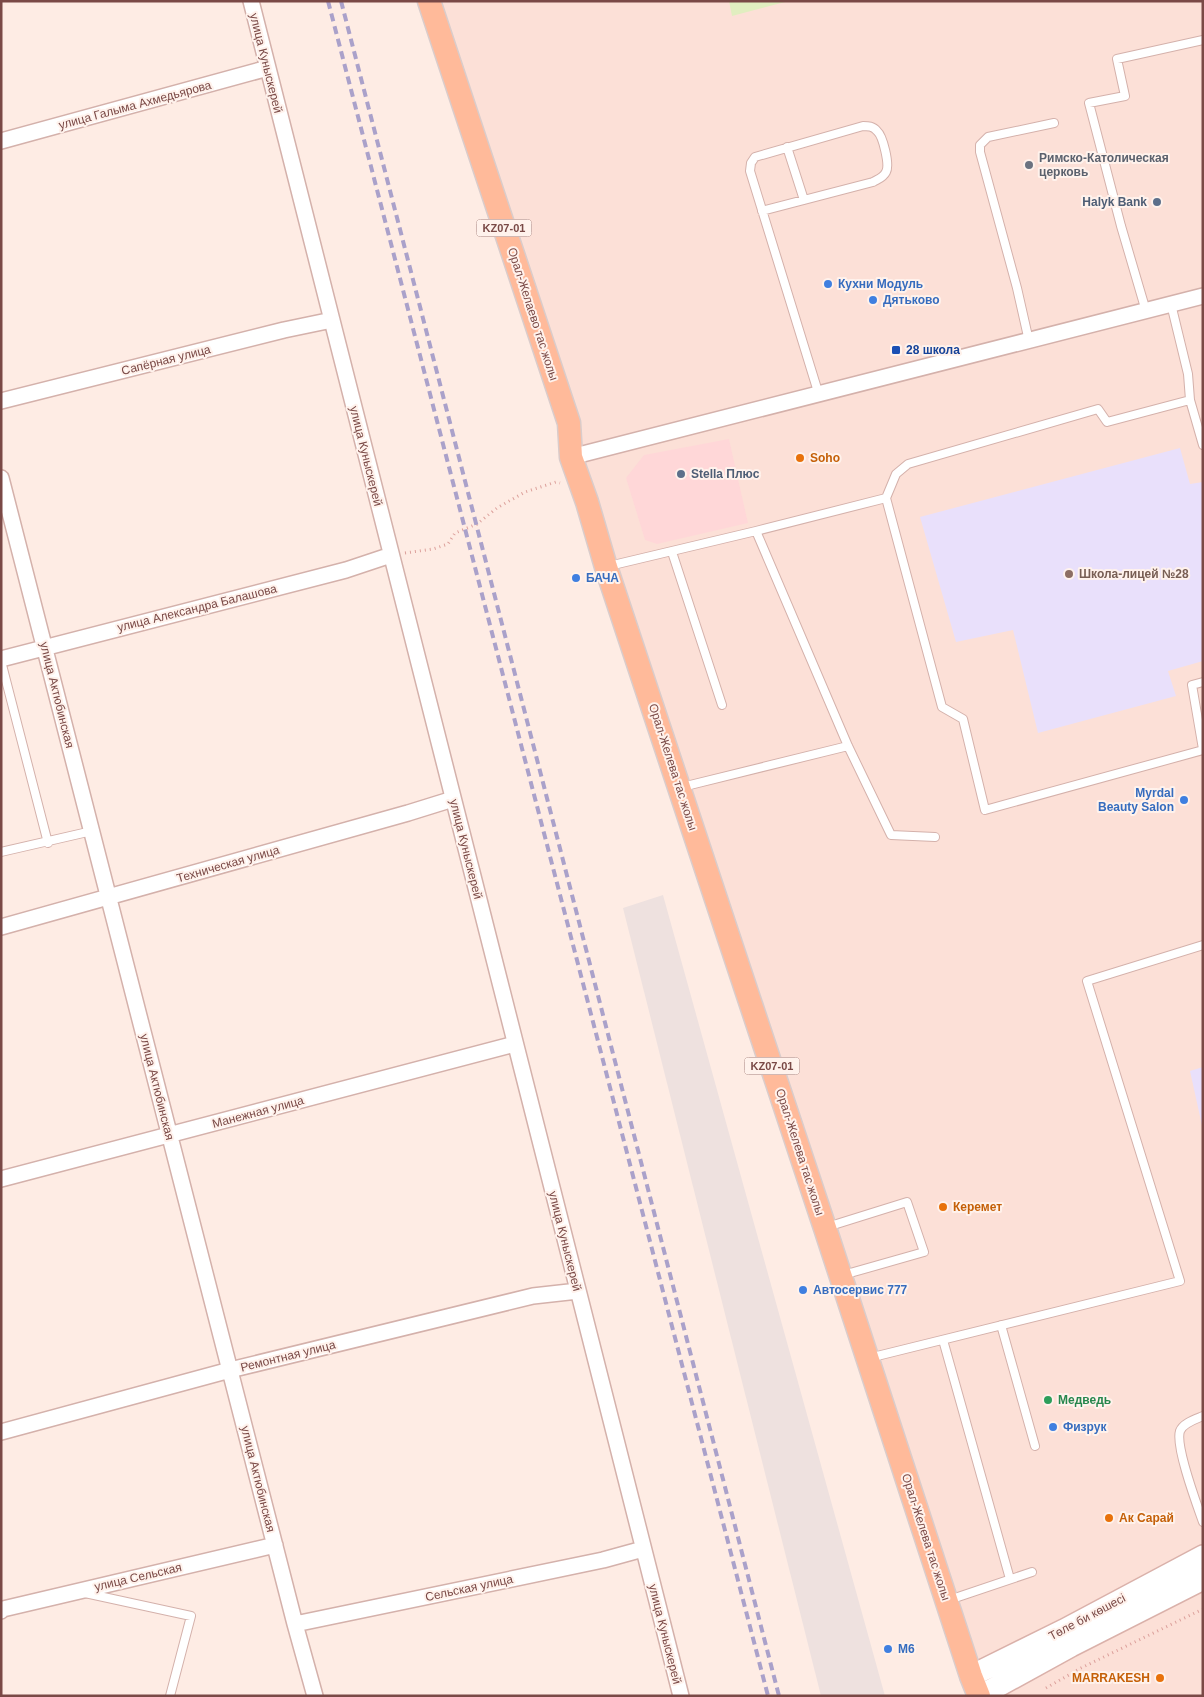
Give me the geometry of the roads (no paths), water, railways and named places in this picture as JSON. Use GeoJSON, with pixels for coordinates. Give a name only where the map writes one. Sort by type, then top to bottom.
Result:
{"type":"FeatureCollection","features":[{"type":"Feature","properties":{"kind":"main road","name":"Орал-Желаево тас жолы"},"geometry":{"type":"LineString","coordinates":[[429,1],[569,423],[571,457]]}},
{"type":"Feature","properties":{"kind":"main road","name":"Орал-Желева тас жолы"},"geometry":{"type":"LineString","coordinates":[[571,457],[977,1689]]}},
{"type":"Feature","properties":{"kind":"main road","name":"Төле би көшесі"},"geometry":{"type":"LineString","coordinates":[[977,1689],[1064,1630],[1203,1556]]}},
{"type":"Feature","properties":{"kind":"main road","name":"Төле би көшесі"},"geometry":{"type":"LineString","coordinates":[[977,1689],[1071,1646],[1203,1579]]}},
{"type":"Feature","properties":{"kind":"street","name":"улица Куныскерей"},"geometry":{"type":"LineString","coordinates":[[251,1],[681,1696]]}},
{"type":"Feature","properties":{"kind":"street","name":"улица Галыма Ахмедьярова"},"geometry":{"type":"LineString","coordinates":[[1,141],[268,68]]}},
{"type":"Feature","properties":{"kind":"street"},"geometry":{"type":"LineString","coordinates":[[571,457],[1203,296]]}},
{"type":"Feature","properties":{"kind":"street","name":"Сапёрная улица"},"geometry":{"type":"LineString","coordinates":[[1,401],[284,330],[332,320]]}},
{"type":"Feature","properties":{"kind":"street","name":"улица Актюбинская"},"geometry":{"type":"LineString","coordinates":[[1,478],[315,1696]]}},
{"type":"Feature","properties":{"kind":"street","name":"улица Александра Балашова"},"geometry":{"type":"LineString","coordinates":[[1,660],[346,570],[391,555]]}},
{"type":"Feature","properties":{"kind":"street","name":"Техническая улица"},"geometry":{"type":"LineString","coordinates":[[1,927],[453,799]]}},
{"type":"Feature","properties":{"kind":"street","name":"Манежная улица"},"geometry":{"type":"LineString","coordinates":[[1,1179],[515,1044]]}},
{"type":"Feature","properties":{"kind":"street","name":"Ремонтная улица"},"geometry":{"type":"LineString","coordinates":[[1,1432],[230,1370],[532,1296],[578,1291]]}},
{"type":"Feature","properties":{"kind":"street","name":"улица Сельская"},"geometry":{"type":"LineString","coordinates":[[1,1611],[275,1545]]}},
{"type":"Feature","properties":{"kind":"street","name":"Сельская улица"},"geometry":{"type":"LineString","coordinates":[[295,1624],[603,1560],[643,1549]]}},
{"type":"Feature","properties":{"kind":"lane"},"geometry":{"type":"LineString","coordinates":[[1146,311],[1121,226],[1089,103],[1125,96],[1117,59],[1203,40]]}},
{"type":"Feature","properties":{"kind":"lane"},"geometry":{"type":"LineString","coordinates":[[1029,341],[1017,288],[980,152],[980,145],[988,137],[1054,123]]}},
{"type":"Feature","properties":{"kind":"lane"},"geometry":{"type":"LineString","coordinates":[[762,211],[882,178],[887,171],[888,161],[879,132],[872,126],[862,126],[787,146],[754,157],[751,163],[750,171],[762,211],[819,394]]}},
{"type":"Feature","properties":{"kind":"lane"},"geometry":{"type":"LineString","coordinates":[[787,146],[804,200]]}},
{"type":"Feature","properties":{"kind":"lane"},"geometry":{"type":"LineString","coordinates":[[1171,304],[1188,374],[1190,400],[1203,445]]}},
{"type":"Feature","properties":{"kind":"lane"},"geometry":{"type":"LineString","coordinates":[[1190,400],[1107,422],[1098,409],[908,464],[896,474],[886,498],[942,707],[963,719],[985,810],[1203,750],[1192,685],[1203,682]]}},
{"type":"Feature","properties":{"kind":"lane"},"geometry":{"type":"LineString","coordinates":[[606,567],[886,498]]}},
{"type":"Feature","properties":{"kind":"lane"},"geometry":{"type":"LineString","coordinates":[[756,531],[848,746],[891,835],[935,837]]}},
{"type":"Feature","properties":{"kind":"lane"},"geometry":{"type":"LineString","coordinates":[[672,552],[722,705]]}},
{"type":"Feature","properties":{"kind":"lane"},"geometry":{"type":"LineString","coordinates":[[1,660],[48,843]]}},
{"type":"Feature","properties":{"kind":"lane"},"geometry":{"type":"LineString","coordinates":[[680,787],[848,746]]}},
{"type":"Feature","properties":{"kind":"lane"},"geometry":{"type":"LineString","coordinates":[[1,852],[48,843],[92,831]]}},
{"type":"Feature","properties":{"kind":"lane"},"geometry":{"type":"LineString","coordinates":[[868,1358],[1180,1281],[1087,981],[1203,945]]}},
{"type":"Feature","properties":{"kind":"lane"},"geometry":{"type":"LineString","coordinates":[[825,1228],[907,1202],[924,1252],[841,1276]]}},
{"type":"Feature","properties":{"kind":"lane"},"geometry":{"type":"LineString","coordinates":[[1001,1325],[1035,1446]]}},
{"type":"Feature","properties":{"kind":"lane"},"geometry":{"type":"LineString","coordinates":[[943,1340],[1010,1579]]}},
{"type":"Feature","properties":{"kind":"lane"},"geometry":{"type":"LineString","coordinates":[[1203,1416],[1184,1426],[1180,1432],[1179,1446],[1203,1522]]}},
{"type":"Feature","properties":{"kind":"lane"},"geometry":{"type":"LineString","coordinates":[[947,1601],[1032,1572]]}},
{"type":"Feature","properties":{"kind":"lane"},"geometry":{"type":"LineString","coordinates":[[77,1592],[191,1616],[170,1696]]}},
{"type":"Feature","properties":{"kind":"railway"},"geometry":{"type":"LineString","coordinates":[[328,1],[768,1696]]}},
{"type":"Feature","properties":{"kind":"railway"},"geometry":{"type":"LineString","coordinates":[[341,1],[779,1696]]}},
{"type":"Feature","properties":{"kind":"place","name":"Римско-Католическая церковь"},"geometry":{"type":"Point","coordinates":[1029,165]}},
{"type":"Feature","properties":{"kind":"place","name":"Halyk Bank"},"geometry":{"type":"Point","coordinates":[1157,202]}},
{"type":"Feature","properties":{"kind":"place","name":"Кухни Модуль"},"geometry":{"type":"Point","coordinates":[828,284]}},
{"type":"Feature","properties":{"kind":"place","name":"Дятьково"},"geometry":{"type":"Point","coordinates":[873,300]}},
{"type":"Feature","properties":{"kind":"place","name":"28 школа"},"geometry":{"type":"Point","coordinates":[896,350]}},
{"type":"Feature","properties":{"kind":"place","name":"Soho"},"geometry":{"type":"Point","coordinates":[800,458]}},
{"type":"Feature","properties":{"kind":"place","name":"Stella Плюс"},"geometry":{"type":"Point","coordinates":[681,474]}},
{"type":"Feature","properties":{"kind":"place","name":"Школа-лицей №28"},"geometry":{"type":"Point","coordinates":[1069,574]}},
{"type":"Feature","properties":{"kind":"place","name":"БАЧА"},"geometry":{"type":"Point","coordinates":[576,578]}},
{"type":"Feature","properties":{"kind":"place","name":"Myrdal Beauty Salon"},"geometry":{"type":"Point","coordinates":[1184,800]}},
{"type":"Feature","properties":{"kind":"place","name":"Керемет"},"geometry":{"type":"Point","coordinates":[943,1207]}},
{"type":"Feature","properties":{"kind":"place","name":"Автосервис 777"},"geometry":{"type":"Point","coordinates":[803,1290]}},
{"type":"Feature","properties":{"kind":"place","name":"Медведь"},"geometry":{"type":"Point","coordinates":[1048,1400]}},
{"type":"Feature","properties":{"kind":"place","name":"Физрук"},"geometry":{"type":"Point","coordinates":[1053,1427]}},
{"type":"Feature","properties":{"kind":"place","name":"Ак Сарай"},"geometry":{"type":"Point","coordinates":[1109,1518]}},
{"type":"Feature","properties":{"kind":"place","name":"М6"},"geometry":{"type":"Point","coordinates":[888,1649]}},
{"type":"Feature","properties":{"kind":"place","name":"MARRAKESH"},"geometry":{"type":"Point","coordinates":[1160,1678]}}]}
